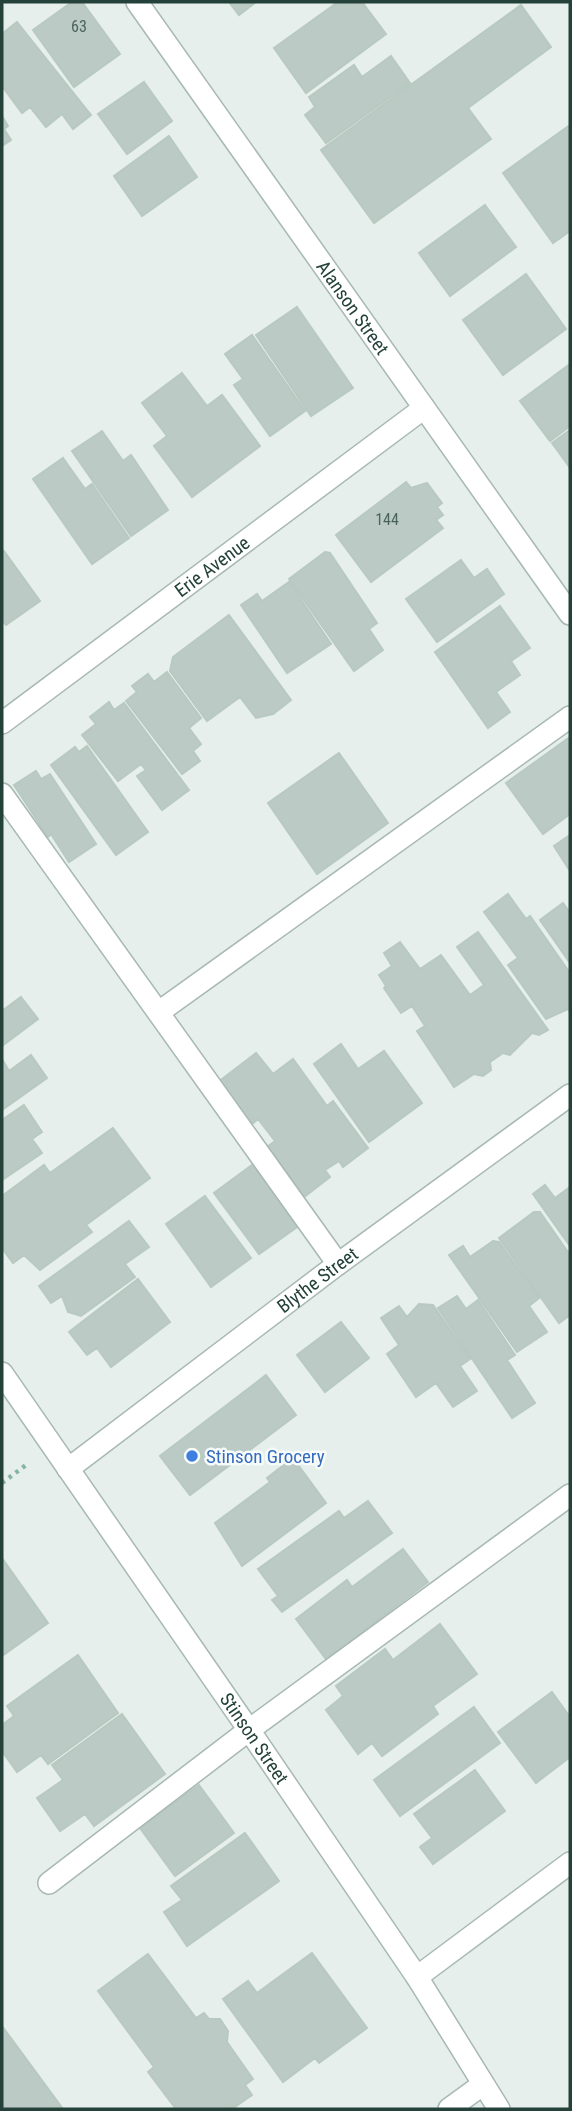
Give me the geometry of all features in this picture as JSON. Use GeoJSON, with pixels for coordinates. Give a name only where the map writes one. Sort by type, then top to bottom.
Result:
{"type":"FeatureCollection","features":[{"type":"Feature","properties":{"kind":"street","name":"Alanson Street"},"geometry":{"type":"LineString","coordinates":[[137,2],[570,614]]}},
{"type":"Feature","properties":{"kind":"street","name":"Erie Avenue"},"geometry":{"type":"LineString","coordinates":[[2,723],[424,408]]}},
{"type":"Feature","properties":{"kind":"street"},"geometry":{"type":"LineString","coordinates":[[159,1012],[570,717]]}},
{"type":"Feature","properties":{"kind":"street"},"geometry":{"type":"LineString","coordinates":[[2,793],[338,1264]]}},
{"type":"Feature","properties":{"kind":"street","name":"Blythe Street"},"geometry":{"type":"LineString","coordinates":[[68,1469],[338,1264],[570,1096]]}},
{"type":"Feature","properties":{"kind":"street","name":"Stinson Street"},"geometry":{"type":"LineString","coordinates":[[2,1373],[250,1730],[417,1977],[499,2109]]}},
{"type":"Feature","properties":{"kind":"street"},"geometry":{"type":"LineString","coordinates":[[49,1883],[250,1730],[570,1495]]}},
{"type":"Feature","properties":{"kind":"street"},"geometry":{"type":"LineString","coordinates":[[417,1977],[570,1863]]}},
{"type":"Feature","properties":{"kind":"street"},"geometry":{"type":"LineString","coordinates":[[449,2109],[482,2085]]}},
{"type":"Feature","properties":{"kind":"building"},"geometry":{"type":"Polygon","coordinates":[[[72,2],[82,2],[120,54],[74,87],[33,30],[72,2]]]}},
{"type":"Feature","properties":{"kind":"building"},"geometry":{"type":"Polygon","coordinates":[[[229,2],[256,2],[239,15],[229,2]]]}},
{"type":"Feature","properties":{"kind":"building"},"geometry":{"type":"Polygon","coordinates":[[[338,2],[362,2],[386,34],[306,93],[274,48],[338,2]]]}},
{"type":"Feature","properties":{"kind":"building"},"geometry":{"type":"Polygon","coordinates":[[[521,5],[551,47],[468,108],[491,139],[374,223],[321,150],[521,5]]]}},
{"type":"Feature","properties":{"kind":"building"},"geometry":{"type":"Polygon","coordinates":[[[17,22],[91,115],[73,129],[62,114],[46,127],[30,107],[22,113],[2,86],[2,34],[17,22]]]}},
{"type":"Feature","properties":{"kind":"building"},"geometry":{"type":"Polygon","coordinates":[[[391,56],[410,83],[326,143],[305,115],[315,107],[309,97],[354,65],[362,77],[391,56]]]}},
{"type":"Feature","properties":{"kind":"building"},"geometry":{"type":"Polygon","coordinates":[[[144,82],[172,121],[127,154],[98,114],[144,82]]]}},
{"type":"Feature","properties":{"kind":"building"},"geometry":{"type":"Polygon","coordinates":[[[2,116],[8,126],[4,129],[11,140],[2,146],[2,116]]]}},
{"type":"Feature","properties":{"kind":"building"},"geometry":{"type":"Polygon","coordinates":[[[570,125],[570,231],[553,243],[503,173],[570,125]]]}},
{"type":"Feature","properties":{"kind":"building"},"geometry":{"type":"Polygon","coordinates":[[[169,136],[197,177],[142,216],[114,176],[169,136]]]}},
{"type":"Feature","properties":{"kind":"building"},"geometry":{"type":"Polygon","coordinates":[[[485,205],[516,247],[450,296],[419,253],[485,205]]]}},
{"type":"Feature","properties":{"kind":"building"},"geometry":{"type":"Polygon","coordinates":[[[526,274],[566,329],[503,375],[463,320],[526,274]]]}},
{"type":"Feature","properties":{"kind":"building"},"geometry":{"type":"Polygon","coordinates":[[[297,307],[353,388],[311,416],[256,335],[297,307]]]}},
{"type":"Feature","properties":{"kind":"building"},"geometry":{"type":"Polygon","coordinates":[[[252,335],[305,411],[270,436],[234,385],[243,379],[225,354],[252,335]]]}},
{"type":"Feature","properties":{"kind":"building"},"geometry":{"type":"Polygon","coordinates":[[[570,364],[570,426],[550,441],[520,401],[570,364]]]}},
{"type":"Feature","properties":{"kind":"building"},"geometry":{"type":"Polygon","coordinates":[[[182,373],[207,406],[222,395],[260,446],[192,497],[154,446],[167,436],[142,403],[182,373]]]}},
{"type":"Feature","properties":{"kind":"building"},"geometry":{"type":"Polygon","coordinates":[[[570,430],[570,468],[552,443],[570,430]]]}},
{"type":"Feature","properties":{"kind":"building"},"geometry":{"type":"Polygon","coordinates":[[[102,431],[123,461],[131,455],[168,510],[131,536],[72,451],[102,431]]]}},
{"type":"Feature","properties":{"kind":"building"},"geometry":{"type":"Polygon","coordinates":[[[63,458],[85,489],[92,484],[129,538],[92,564],[33,479],[63,458]]]}},
{"type":"Feature","properties":{"kind":"building"},"geometry":{"type":"Polygon","coordinates":[[[406,482],[411,488],[427,483],[442,503],[437,507],[443,515],[436,520],[443,528],[371,582],[336,535],[406,482]]]}},
{"type":"Feature","properties":{"kind":"building"},"geometry":{"type":"Polygon","coordinates":[[[4,551],[40,601],[6,625],[2,620],[4,551]]]}},
{"type":"Feature","properties":{"kind":"building"},"geometry":{"type":"Polygon","coordinates":[[[325,552],[330,553],[377,623],[369,629],[383,650],[354,671],[289,579],[325,552]]]}},
{"type":"Feature","properties":{"kind":"building"},"geometry":{"type":"Polygon","coordinates":[[[461,560],[474,578],[487,569],[504,594],[437,642],[406,599],[461,560]]]}},
{"type":"Feature","properties":{"kind":"building"},"geometry":{"type":"Polygon","coordinates":[[[289,582],[331,644],[287,673],[241,605],[257,594],[262,601],[289,582]]]}},
{"type":"Feature","properties":{"kind":"building"},"geometry":{"type":"Polygon","coordinates":[[[500,606],[530,648],[511,661],[520,675],[496,692],[510,712],[488,728],[435,652],[500,606]]]}},
{"type":"Feature","properties":{"kind":"building"},"geometry":{"type":"Polygon","coordinates":[[[229,615],[291,700],[273,714],[256,718],[240,697],[207,721],[170,671],[173,657],[229,615]]]}},
{"type":"Feature","properties":{"kind":"building"},"geometry":{"type":"Polygon","coordinates":[[[167,672],[201,718],[189,728],[201,744],[193,751],[200,761],[182,774],[126,701],[137,692],[132,686],[148,674],[154,682],[167,672]]]}},
{"type":"Feature","properties":{"kind":"building"},"geometry":{"type":"Polygon","coordinates":[[[109,702],[114,710],[124,703],[189,790],[162,810],[137,776],[146,770],[141,764],[118,781],[82,735],[96,724],[90,717],[109,702]]]}},
{"type":"Feature","properties":{"kind":"building"},"geometry":{"type":"Polygon","coordinates":[[[570,737],[570,814],[543,834],[506,783],[570,737]]]}},
{"type":"Feature","properties":{"kind":"building"},"geometry":{"type":"Polygon","coordinates":[[[87,746],[148,832],[116,855],[51,765],[75,747],[79,752],[87,746]]]}},
{"type":"Feature","properties":{"kind":"building"},"geometry":{"type":"Polygon","coordinates":[[[339,753],[388,823],[317,874],[268,803],[339,753]]]}},
{"type":"Feature","properties":{"kind":"building"},"geometry":{"type":"Polygon","coordinates":[[[36,771],[41,779],[50,774],[96,844],[69,862],[51,834],[48,837],[14,785],[36,771]]]}},
{"type":"Feature","properties":{"kind":"building"},"geometry":{"type":"Polygon","coordinates":[[[570,835],[570,871],[554,846],[570,835]]]}},
{"type":"Feature","properties":{"kind":"building"},"geometry":{"type":"Polygon","coordinates":[[[508,894],[526,919],[530,916],[570,973],[570,1012],[568,1009],[546,1019],[508,965],[518,958],[484,912],[508,894]]]}},
{"type":"Feature","properties":{"kind":"building"},"geometry":{"type":"Polygon","coordinates":[[[563,903],[570,913],[570,963],[540,920],[563,903]]]}},
{"type":"Feature","properties":{"kind":"building"},"geometry":{"type":"Polygon","coordinates":[[[478,932],[548,1030],[539,1035],[532,1033],[510,1055],[503,1053],[490,1062],[491,1070],[483,1076],[474,1074],[454,1087],[417,1031],[425,1026],[412,1006],[401,1013],[384,988],[386,986],[379,975],[392,966],[384,953],[400,942],[420,969],[441,955],[470,995],[484,985],[457,947],[478,932]]]}},
{"type":"Feature","properties":{"kind":"building"},"geometry":{"type":"Polygon","coordinates":[[[21,997],[38,1019],[2,1046],[2,1011],[21,997]]]}},
{"type":"Feature","properties":{"kind":"building"},"geometry":{"type":"Polygon","coordinates":[[[341,1044],[358,1069],[384,1051],[422,1103],[369,1142],[314,1064],[341,1044]]]}},
{"type":"Feature","properties":{"kind":"building"},"geometry":{"type":"Polygon","coordinates":[[[256,1053],[273,1074],[293,1059],[327,1106],[333,1101],[368,1148],[343,1167],[339,1161],[325,1170],[330,1177],[304,1197],[267,1147],[275,1141],[258,1119],[250,1126],[217,1083],[256,1053]]]}},
{"type":"Feature","properties":{"kind":"building"},"geometry":{"type":"Polygon","coordinates":[[[31,1055],[47,1078],[2,1110],[2,1059],[9,1071],[31,1055]]]}},
{"type":"Feature","properties":{"kind":"building"},"geometry":{"type":"Polygon","coordinates":[[[24,1105],[42,1132],[32,1139],[42,1153],[2,1180],[2,1120],[24,1105]]]}},
{"type":"Feature","properties":{"kind":"building"},"geometry":{"type":"Polygon","coordinates":[[[113,1128],[150,1178],[86,1225],[92,1232],[40,1270],[24,1255],[13,1263],[2,1248],[2,1196],[44,1165],[50,1173],[113,1128]]]}},
{"type":"Feature","properties":{"kind":"building"},"geometry":{"type":"Polygon","coordinates":[[[256,1162],[300,1225],[259,1254],[214,1193],[256,1162]]]}},
{"type":"Feature","properties":{"kind":"building"},"geometry":{"type":"Polygon","coordinates":[[[545,1185],[555,1198],[570,1187],[570,1246],[533,1194],[545,1185]]]}},
{"type":"Feature","properties":{"kind":"building"},"geometry":{"type":"Polygon","coordinates":[[[205,1196],[251,1258],[211,1287],[166,1224],[205,1196]]]}},
{"type":"Feature","properties":{"kind":"building"},"geometry":{"type":"Polygon","coordinates":[[[534,1212],[540,1212],[570,1255],[570,1315],[559,1323],[499,1238],[534,1212]]]}},
{"type":"Feature","properties":{"kind":"building"},"geometry":{"type":"Polygon","coordinates":[[[129,1221],[149,1247],[125,1264],[135,1277],[81,1316],[68,1312],[62,1296],[51,1303],[39,1286],[129,1221]]]}},
{"type":"Feature","properties":{"kind":"building"},"geometry":{"type":"Polygon","coordinates":[[[493,1241],[499,1242],[539,1298],[529,1306],[547,1332],[517,1352],[449,1255],[463,1246],[470,1257],[493,1241]]]}},
{"type":"Feature","properties":{"kind":"building"},"geometry":{"type":"Polygon","coordinates":[[[138,1279],[170,1322],[111,1367],[97,1348],[87,1355],[69,1332],[138,1279]]]}},
{"type":"Feature","properties":{"kind":"building"},"geometry":{"type":"Polygon","coordinates":[[[457,1296],[466,1309],[478,1300],[515,1355],[507,1360],[535,1403],[512,1418],[438,1308],[457,1296]]]}},
{"type":"Feature","properties":{"kind":"building"},"geometry":{"type":"Polygon","coordinates":[[[419,1304],[433,1305],[470,1359],[460,1366],[477,1391],[453,1407],[436,1383],[416,1397],[387,1354],[399,1345],[381,1318],[399,1306],[407,1317],[419,1304]]]}},
{"type":"Feature","properties":{"kind":"building"},"geometry":{"type":"Polygon","coordinates":[[[341,1322],[369,1358],[325,1392],[297,1355],[341,1322]]]}},
{"type":"Feature","properties":{"kind":"building"},"geometry":{"type":"Polygon","coordinates":[[[266,1375],[296,1415],[190,1495],[160,1456],[266,1375]]]}},
{"type":"Feature","properties":{"kind":"building"},"geometry":{"type":"Polygon","coordinates":[[[293,1458],[326,1503],[242,1566],[215,1523],[270,1482],[267,1478],[293,1458]]]}},
{"type":"Feature","properties":{"kind":"building"},"geometry":{"type":"Polygon","coordinates":[[[368,1501],[392,1533],[282,1612],[272,1600],[278,1596],[258,1569],[339,1511],[344,1518],[368,1501]]]}},
{"type":"Feature","properties":{"kind":"building"},"geometry":{"type":"Polygon","coordinates":[[[403,1549],[428,1582],[326,1659],[296,1619],[347,1580],[352,1587],[403,1549]]]}},
{"type":"Feature","properties":{"kind":"building"},"geometry":{"type":"Polygon","coordinates":[[[2,1558],[48,1623],[2,1656],[2,1558]]]}},
{"type":"Feature","properties":{"kind":"building"},"geometry":{"type":"Polygon","coordinates":[[[440,1624],[477,1674],[433,1706],[438,1714],[382,1756],[372,1743],[358,1754],[326,1710],[343,1696],[336,1686],[385,1649],[393,1660],[440,1624]]]}},
{"type":"Feature","properties":{"kind":"building"},"geometry":{"type":"Polygon","coordinates":[[[78,1655],[118,1713],[48,1764],[41,1755],[17,1772],[2,1751],[2,1725],[14,1716],[7,1706],[78,1655]]]}},
{"type":"Feature","properties":{"kind":"building"},"geometry":{"type":"Polygon","coordinates":[[[552,1692],[570,1717],[570,1757],[536,1783],[498,1732],[552,1692]]]}},
{"type":"Feature","properties":{"kind":"building"},"geometry":{"type":"Polygon","coordinates":[[[474,1707],[500,1743],[400,1816],[374,1780],[474,1707]]]}},
{"type":"Feature","properties":{"kind":"building"},"geometry":{"type":"Polygon","coordinates":[[[122,1714],[165,1774],[94,1826],[85,1814],[60,1831],[37,1798],[63,1780],[52,1765],[122,1714]]]}},
{"type":"Feature","properties":{"kind":"building"},"geometry":{"type":"Polygon","coordinates":[[[475,1770],[505,1811],[433,1864],[420,1847],[432,1838],[414,1814],[475,1770]]]}},
{"type":"Feature","properties":{"kind":"building"},"geometry":{"type":"Polygon","coordinates":[[[199,1785],[234,1833],[175,1876],[140,1828],[199,1785]]]}},
{"type":"Feature","properties":{"kind":"building"},"geometry":{"type":"Polygon","coordinates":[[[245,1833],[279,1881],[187,1946],[164,1912],[182,1900],[171,1886],[245,1833]]]}},
{"type":"Feature","properties":{"kind":"building"},"geometry":{"type":"Polygon","coordinates":[[[312,1953],[367,2028],[319,2063],[315,2058],[283,2082],[223,1999],[248,1981],[257,1993],[312,1953]]]}},
{"type":"Feature","properties":{"kind":"building"},"geometry":{"type":"Polygon","coordinates":[[[148,1954],[196,2018],[204,2013],[209,2019],[220,2019],[228,2031],[227,2042],[253,2079],[245,2085],[252,2095],[232,2109],[176,2109],[148,2072],[154,2067],[98,1991],[148,1954]]]}},
{"type":"Feature","properties":{"kind":"building"},"geometry":{"type":"Polygon","coordinates":[[[2,2026],[63,2109],[2,2109],[2,2026]]]}},
{"type":"Feature","properties":{"kind":"place","name":"Stinson Grocery"},"geometry":{"type":"Point","coordinates":[192,1456]}}]}
